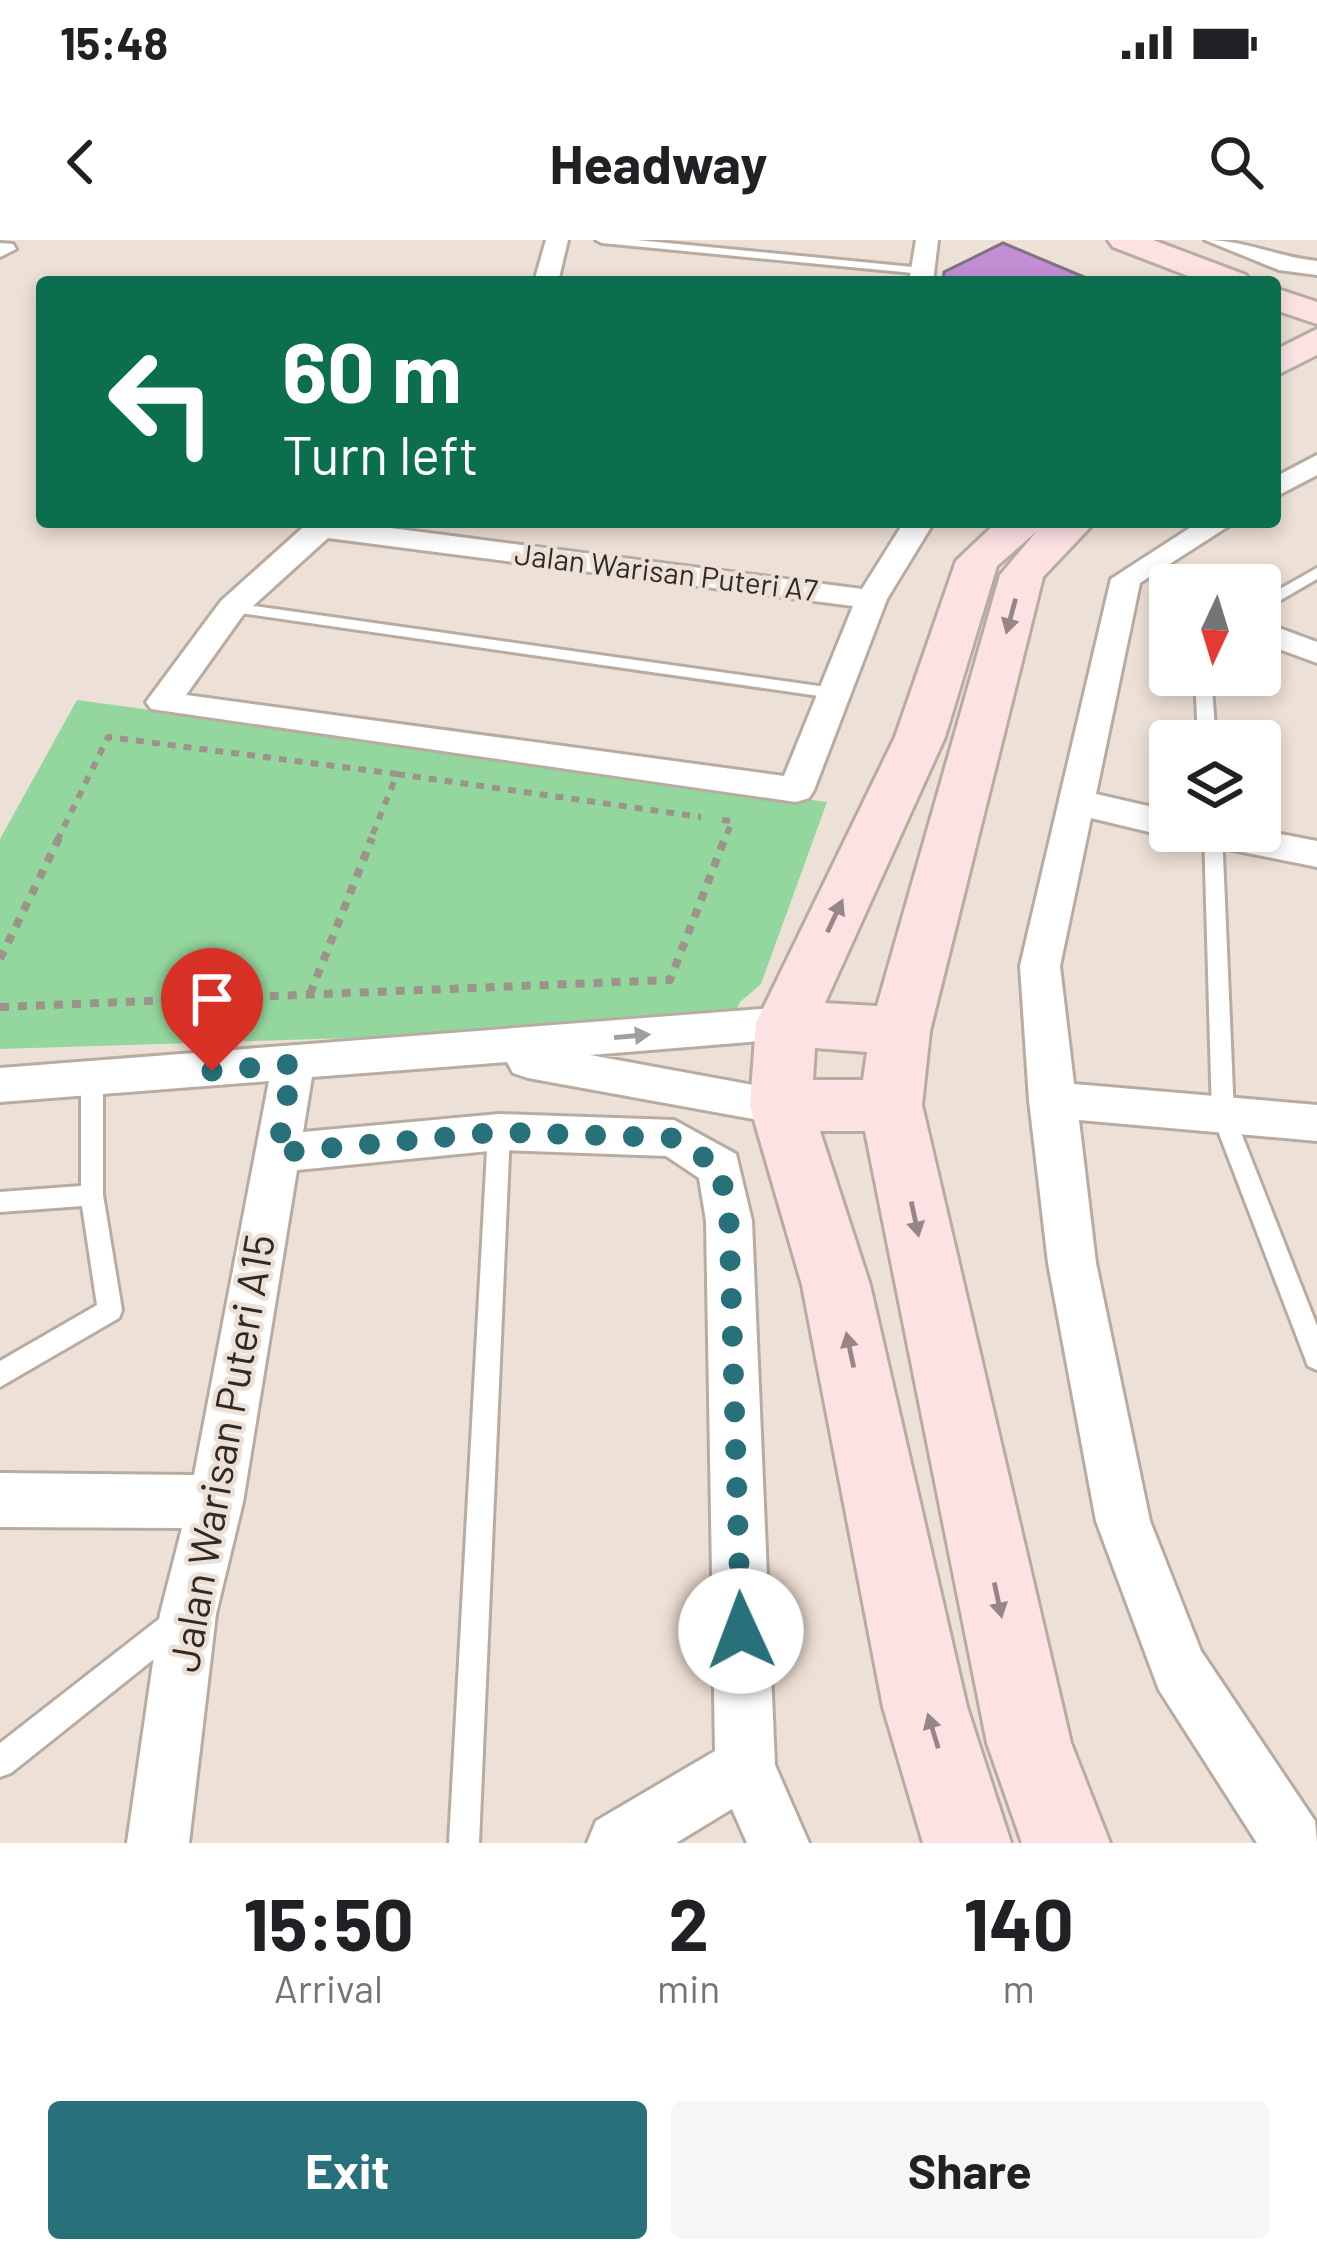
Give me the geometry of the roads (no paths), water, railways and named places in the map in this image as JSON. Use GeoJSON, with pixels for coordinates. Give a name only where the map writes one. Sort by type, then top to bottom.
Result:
{"type":"FeatureCollection","features":[{"type":"Feature","properties":{"kind":"street"},"geometry":{"type":"LineString","coordinates":[[548,276],[557,240]]}},
{"type":"Feature","properties":{"kind":"street"},"geometry":{"type":"LineString","coordinates":[[922,276],[927,240]]}},
{"type":"Feature","properties":{"kind":"street"},"geometry":{"type":"LineString","coordinates":[[1216,240],[1288,266],[1317,268]]}},
{"type":"Feature","properties":{"kind":"street"},"geometry":{"type":"LineString","coordinates":[[1111,244],[1170,276]]}},
{"type":"Feature","properties":{"kind":"street"},"geometry":{"type":"LineString","coordinates":[[1111,244],[1215,276]]}},
{"type":"Feature","properties":{"kind":"street"},"geometry":{"type":"LineString","coordinates":[[1281,300],[1317,314]]}},
{"type":"Feature","properties":{"kind":"street"},"geometry":{"type":"LineString","coordinates":[[1281,323],[1317,338]]}},
{"type":"Feature","properties":{"kind":"street"},"geometry":{"type":"LineString","coordinates":[[1281,361],[1317,338]]}},
{"type":"Feature","properties":{"kind":"street"},"geometry":{"type":"LineString","coordinates":[[1281,401],[1317,382]]}},
{"type":"Feature","properties":{"kind":"street"},"geometry":{"type":"LineString","coordinates":[[1281,485],[1317,463]]}},
{"type":"Feature","properties":{"kind":"street"},"geometry":{"type":"LineString","coordinates":[[321,528],[232,608],[163,702],[796,790],[871,599],[915,528]]}},
{"type":"Feature","properties":{"kind":"street","name":"Jalan Warisan Puteri A7"},"geometry":{"type":"LineString","coordinates":[[346,528],[871,599]]}},
{"type":"Feature","properties":{"kind":"street"},"geometry":{"type":"LineString","coordinates":[[967,1843],[925,1707],[836,1285],[781,1106],[786,1022],[920,737],[977,561],[1015,528]]}},
{"type":"Feature","properties":{"kind":"street"},"geometry":{"type":"LineString","coordinates":[[1064,528],[1022,575],[900,1030],[891,1105],[1029,1742],[1066,1843]]}},
{"type":"Feature","properties":{"kind":"street"},"geometry":{"type":"LineString","coordinates":[[1210,528],[1126,579],[1040,966],[1072,1263],[1123,1521],[1179,1670],[1293,1843]]}},
{"type":"Feature","properties":{"kind":"street"},"geometry":{"type":"LineString","coordinates":[[1126,579],[1149,588]]}},
{"type":"Feature","properties":{"kind":"street"},"geometry":{"type":"LineString","coordinates":[[1281,639],[1317,653]]}},
{"type":"Feature","properties":{"kind":"street"},"geometry":{"type":"LineString","coordinates":[[1076,802],[1149,819]]}},
{"type":"Feature","properties":{"kind":"street"},"geometry":{"type":"LineString","coordinates":[[1281,847],[1317,854]]}},
{"type":"Feature","properties":{"kind":"street"},"geometry":{"type":"LineString","coordinates":[[0,1085],[474,1051],[786,1022],[900,1030]]}},
{"type":"Feature","properties":{"kind":"street"},"geometry":{"type":"LineString","coordinates":[[474,1051],[781,1106],[891,1105]]}},
{"type":"Feature","properties":{"kind":"street","name":"Jalan Warisan Puteri A15"},"geometry":{"type":"LineString","coordinates":[[158,1843],[188,1615],[216,1502],[293,1064]]}},
{"type":"Feature","properties":{"kind":"street"},"geometry":{"type":"LineString","coordinates":[[1052,1100],[1317,1123]]}},
{"type":"Feature","properties":{"kind":"street"},"geometry":{"type":"LineString","coordinates":[[277,1153],[499,1132],[674,1138],[720,1168],[729,1222],[745,1767],[778,1843]]}},
{"type":"Feature","properties":{"kind":"street"},"geometry":{"type":"LineString","coordinates":[[0,1500],[216,1502]]}},
{"type":"Feature","properties":{"kind":"street"},"geometry":{"type":"LineString","coordinates":[[618,1843],[745,1767]]}},
{"type":"Feature","properties":{"kind":"lane"},"geometry":{"type":"LineString","coordinates":[[602,240],[922,276]]}},
{"type":"Feature","properties":{"kind":"lane"},"geometry":{"type":"LineString","coordinates":[[1281,594],[1317,573]]}},
{"type":"Feature","properties":{"kind":"lane"},"geometry":{"type":"LineString","coordinates":[[232,608],[833,693]]}},
{"type":"Feature","properties":{"kind":"lane"},"geometry":{"type":"LineString","coordinates":[[1211,852],[1223,1114],[1317,1358]]}},
{"type":"Feature","properties":{"kind":"lane"},"geometry":{"type":"LineString","coordinates":[[0,1375],[110,1310],[92,1196],[92,1081]]}},
{"type":"Feature","properties":{"kind":"lane"},"geometry":{"type":"LineString","coordinates":[[464,1843],[499,1132]]}},
{"type":"Feature","properties":{"kind":"lane"},"geometry":{"type":"LineString","coordinates":[[0,1202],[92,1196]]}},
{"type":"Feature","properties":{"kind":"lane"},"geometry":{"type":"LineString","coordinates":[[0,1762],[188,1615]]}}]}
